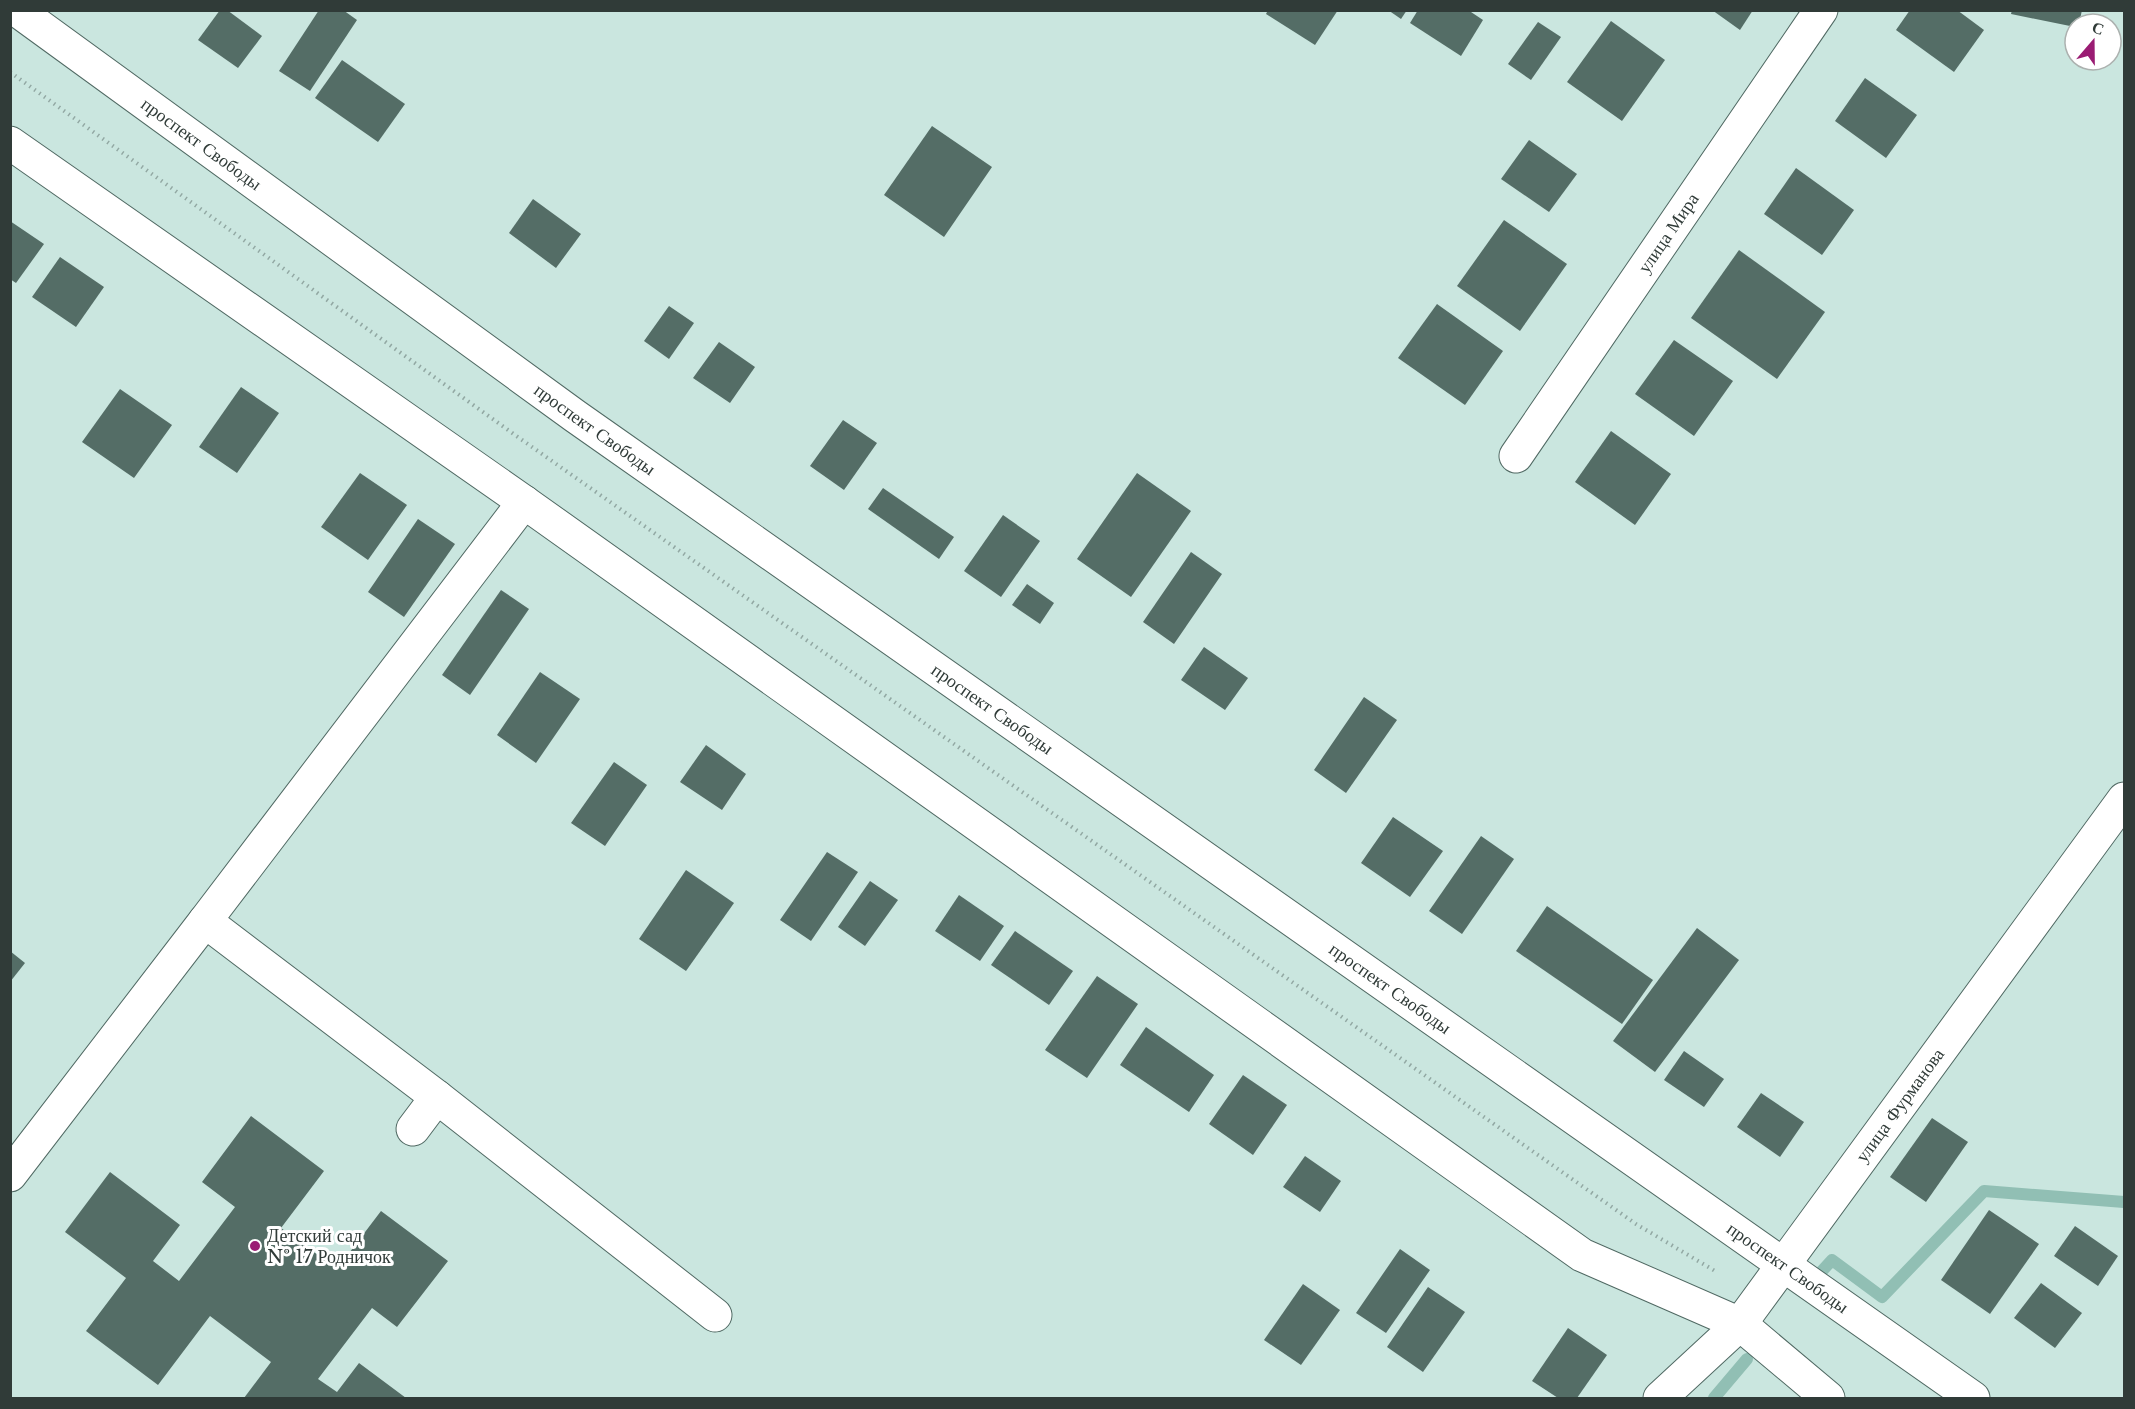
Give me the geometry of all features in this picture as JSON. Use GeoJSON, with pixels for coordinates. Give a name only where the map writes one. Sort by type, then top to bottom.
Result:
{"type":"FeatureCollection","features":[{"type":"Feature","properties":{"kind":"street","name":"проспект Свободы"},"geometry":{"type":"LineString","coordinates":[[17,10],[574,416],[1972,1398]]}},
{"type":"Feature","properties":{"kind":"street","name":"улица Мира"},"geometry":{"type":"LineString","coordinates":[[1516,456],[1821,10]]}},
{"type":"Feature","properties":{"kind":"street"},"geometry":{"type":"LineString","coordinates":[[10,144],[524,502],[1582,1255],[1740,1324],[1828,1398]]}},
{"type":"Feature","properties":{"kind":"street"},"geometry":{"type":"LineString","coordinates":[[10,1175],[524,502]]}},
{"type":"Feature","properties":{"kind":"street","name":"улица Фурманова"},"geometry":{"type":"LineString","coordinates":[[1660,1398],[1740,1324],[2124,799]]}},
{"type":"Feature","properties":{"kind":"street"},"geometry":{"type":"LineString","coordinates":[[205,921],[437,1097],[715,1315]]}},
{"type":"Feature","properties":{"kind":"street"},"geometry":{"type":"LineString","coordinates":[[413,1129],[437,1097]]}},
{"type":"Feature","properties":{"kind":"path"},"geometry":{"type":"LineString","coordinates":[[10,72],[515,435],[1617,1211],[1760,1297]]}},
{"type":"Feature","properties":{"kind":"building"},"geometry":{"type":"Polygon","coordinates":[[[220,10],[227,10],[262,36],[238,68],[198,40],[220,10]]]}},
{"type":"Feature","properties":{"kind":"building"},"geometry":{"type":"Polygon","coordinates":[[[319,10],[343,10],[357,20],[310,91],[279,71],[319,10]]]}},
{"type":"Feature","properties":{"kind":"building"},"geometry":{"type":"Polygon","coordinates":[[[1268,10],[1338,10],[1315,45],[1266,14],[1268,10]]]}},
{"type":"Feature","properties":{"kind":"building"},"geometry":{"type":"Polygon","coordinates":[[[1388,10],[1407,10],[1401,19],[1388,10]]]}},
{"type":"Feature","properties":{"kind":"building"},"geometry":{"type":"Polygon","coordinates":[[[1418,10],[1468,10],[1483,20],[1461,56],[1410,23],[1418,10]]]}},
{"type":"Feature","properties":{"kind":"building"},"geometry":{"type":"Polygon","coordinates":[[[1712,10],[1753,10],[1740,30],[1712,10]]]}},
{"type":"Feature","properties":{"kind":"building"},"geometry":{"type":"Polygon","coordinates":[[[1910,10],[1957,10],[1984,30],[1954,72],[1896,30],[1910,10]]]}},
{"type":"Feature","properties":{"kind":"building"},"geometry":{"type":"Polygon","coordinates":[[[2012,10],[2082,10],[2082,12],[2063,12],[2063,25],[2011,14],[2012,10]]]}},
{"type":"Feature","properties":{"kind":"building"},"geometry":{"type":"Polygon","coordinates":[[[1611,21],[1665,60],[1622,121],[1567,82],[1611,21]]]}},
{"type":"Feature","properties":{"kind":"building"},"geometry":{"type":"Polygon","coordinates":[[[1538,22],[1561,37],[1531,80],[1508,64],[1538,22]]]}},
{"type":"Feature","properties":{"kind":"building"},"geometry":{"type":"Polygon","coordinates":[[[342,60],[405,104],[378,142],[315,98],[342,60]]]}},
{"type":"Feature","properties":{"kind":"building"},"geometry":{"type":"Polygon","coordinates":[[[1865,78],[1917,115],[1886,158],[1835,121],[1865,78]]]}},
{"type":"Feature","properties":{"kind":"building"},"geometry":{"type":"Polygon","coordinates":[[[932,126],[992,167],[944,237],[884,195],[932,126]]]}},
{"type":"Feature","properties":{"kind":"building"},"geometry":{"type":"Polygon","coordinates":[[[1529,140],[1577,174],[1549,212],[1501,179],[1529,140]]]}},
{"type":"Feature","properties":{"kind":"building"},"geometry":{"type":"Polygon","coordinates":[[[1796,168],[1854,210],[1822,255],[1764,214],[1796,168]]]}},
{"type":"Feature","properties":{"kind":"building"},"geometry":{"type":"Polygon","coordinates":[[[533,199],[581,234],[556,268],[509,233],[533,199]]]}},
{"type":"Feature","properties":{"kind":"building"},"geometry":{"type":"Polygon","coordinates":[[[1504,220],[1567,264],[1520,331],[1457,286],[1504,220]]]}},
{"type":"Feature","properties":{"kind":"building"},"geometry":{"type":"Polygon","coordinates":[[[10,221],[44,244],[16,283],[10,279],[10,221]]]}},
{"type":"Feature","properties":{"kind":"building"},"geometry":{"type":"Polygon","coordinates":[[[1739,250],[1825,312],[1777,379],[1691,318],[1739,250]]]}},
{"type":"Feature","properties":{"kind":"building"},"geometry":{"type":"Polygon","coordinates":[[[60,257],[104,287],[76,327],[32,297],[60,257]]]}},
{"type":"Feature","properties":{"kind":"building"},"geometry":{"type":"Polygon","coordinates":[[[1437,304],[1503,351],[1465,405],[1398,358],[1437,304]]]}},
{"type":"Feature","properties":{"kind":"building"},"geometry":{"type":"Polygon","coordinates":[[[669,306],[694,323],[669,359],[644,341],[669,306]]]}},
{"type":"Feature","properties":{"kind":"building"},"geometry":{"type":"Polygon","coordinates":[[[1674,340],[1733,381],[1694,436],[1635,394],[1674,340]]]}},
{"type":"Feature","properties":{"kind":"building"},"geometry":{"type":"Polygon","coordinates":[[[719,342],[755,367],[730,403],[693,378],[719,342]]]}},
{"type":"Feature","properties":{"kind":"building"},"geometry":{"type":"Polygon","coordinates":[[[241,387],[279,413],[237,473],[199,447],[241,387]]]}},
{"type":"Feature","properties":{"kind":"building"},"geometry":{"type":"Polygon","coordinates":[[[120,389],[172,425],[134,478],[82,442],[120,389]]]}},
{"type":"Feature","properties":{"kind":"building"},"geometry":{"type":"Polygon","coordinates":[[[843,420],[877,443],[844,490],[810,466],[843,420]]]}},
{"type":"Feature","properties":{"kind":"building"},"geometry":{"type":"Polygon","coordinates":[[[1611,431],[1671,474],[1635,525],[1575,482],[1611,431]]]}},
{"type":"Feature","properties":{"kind":"building"},"geometry":{"type":"Polygon","coordinates":[[[360,473],[407,505],[368,560],[321,527],[360,473]]]}},
{"type":"Feature","properties":{"kind":"building"},"geometry":{"type":"Polygon","coordinates":[[[1137,473],[1191,511],[1131,597],[1077,559],[1137,473]]]}},
{"type":"Feature","properties":{"kind":"building"},"geometry":{"type":"Polygon","coordinates":[[[883,488],[954,537],[939,559],[868,509],[883,488]]]}},
{"type":"Feature","properties":{"kind":"building"},"geometry":{"type":"Polygon","coordinates":[[[1003,515],[1040,541],[1001,597],[964,571],[1003,515]]]}},
{"type":"Feature","properties":{"kind":"building"},"geometry":{"type":"Polygon","coordinates":[[[418,519],[455,544],[404,617],[368,592],[418,519]]]}},
{"type":"Feature","properties":{"kind":"building"},"geometry":{"type":"Polygon","coordinates":[[[1191,552],[1222,574],[1174,644],[1143,622],[1191,552]]]}},
{"type":"Feature","properties":{"kind":"building"},"geometry":{"type":"Polygon","coordinates":[[[1027,584],[1054,603],[1040,624],[1012,605],[1027,584]]]}},
{"type":"Feature","properties":{"kind":"building"},"geometry":{"type":"Polygon","coordinates":[[[501,590],[529,609],[470,695],[442,675],[501,590]]]}},
{"type":"Feature","properties":{"kind":"building"},"geometry":{"type":"Polygon","coordinates":[[[1204,647],[1248,678],[1225,710],[1181,680],[1204,647]]]}},
{"type":"Feature","properties":{"kind":"building"},"geometry":{"type":"Polygon","coordinates":[[[540,672],[580,699],[536,763],[497,735],[540,672]]]}},
{"type":"Feature","properties":{"kind":"building"},"geometry":{"type":"Polygon","coordinates":[[[1364,697],[1397,720],[1346,793],[1314,770],[1364,697]]]}},
{"type":"Feature","properties":{"kind":"building"},"geometry":{"type":"Polygon","coordinates":[[[706,745],[746,774],[722,810],[680,782],[706,745]]]}},
{"type":"Feature","properties":{"kind":"building"},"geometry":{"type":"Polygon","coordinates":[[[614,762],[647,785],[605,846],[571,823],[614,762]]]}},
{"type":"Feature","properties":{"kind":"building"},"geometry":{"type":"Polygon","coordinates":[[[1393,817],[1443,851],[1410,897],[1361,863],[1393,817]]]}},
{"type":"Feature","properties":{"kind":"building"},"geometry":{"type":"Polygon","coordinates":[[[1481,836],[1514,859],[1462,934],[1429,911],[1481,836]]]}},
{"type":"Feature","properties":{"kind":"building"},"geometry":{"type":"Polygon","coordinates":[[[827,852],[858,872],[811,941],[780,920],[827,852]]]}},
{"type":"Feature","properties":{"kind":"building"},"geometry":{"type":"Polygon","coordinates":[[[686,870],[734,903],[686,971],[639,939],[686,870]]]}},
{"type":"Feature","properties":{"kind":"building"},"geometry":{"type":"Polygon","coordinates":[[[870,881],[898,900],[865,946],[838,927],[870,881]]]}},
{"type":"Feature","properties":{"kind":"building"},"geometry":{"type":"Polygon","coordinates":[[[959,895],[1004,926],[980,961],[935,931],[959,895]]]}},
{"type":"Feature","properties":{"kind":"building"},"geometry":{"type":"Polygon","coordinates":[[[1547,906],[1653,980],[1622,1024],[1516,951],[1547,906]]]}},
{"type":"Feature","properties":{"kind":"building"},"geometry":{"type":"Polygon","coordinates":[[[1697,928],[1739,960],[1655,1072],[1613,1041],[1697,928]]]}},
{"type":"Feature","properties":{"kind":"building"},"geometry":{"type":"Polygon","coordinates":[[[1015,931],[1073,971],[1049,1005],[991,965],[1015,931]]]}},
{"type":"Feature","properties":{"kind":"building"},"geometry":{"type":"Polygon","coordinates":[[[10,951],[25,963],[10,982],[10,951]]]}},
{"type":"Feature","properties":{"kind":"building"},"geometry":{"type":"Polygon","coordinates":[[[1097,976],[1138,1004],[1087,1078],[1045,1050],[1097,976]]]}},
{"type":"Feature","properties":{"kind":"building"},"geometry":{"type":"Polygon","coordinates":[[[1146,1027],[1214,1075],[1189,1112],[1120,1065],[1146,1027]]]}},
{"type":"Feature","properties":{"kind":"building"},"geometry":{"type":"Polygon","coordinates":[[[1684,1051],[1724,1079],[1704,1107],[1664,1080],[1684,1051]]]}},
{"type":"Feature","properties":{"kind":"building"},"geometry":{"type":"Polygon","coordinates":[[[1243,1075],[1287,1105],[1253,1155],[1209,1124],[1243,1075]]]}},
{"type":"Feature","properties":{"kind":"building"},"geometry":{"type":"Polygon","coordinates":[[[1761,1093],[1804,1122],[1780,1157],[1737,1127],[1761,1093]]]}},
{"type":"Feature","properties":{"kind":"building","name":"Детский сад № 17 Родничок"},"geometry":{"type":"Polygon","coordinates":[[[251,1116],[324,1171],[281,1228],[337,1269],[381,1211],[448,1261],[397,1327],[372,1308],[318,1379],[337,1392],[359,1363],[406,1398],[244,1398],[271,1362],[210,1316],[158,1385],[86,1331],[126,1278],[65,1232],[110,1172],[180,1225],[153,1261],[179,1281],[235,1207],[202,1182],[251,1116]]]}},
{"type":"Feature","properties":{"kind":"building"},"geometry":{"type":"Polygon","coordinates":[[[1932,1118],[1968,1142],[1926,1202],[1890,1177],[1932,1118]]]}},
{"type":"Feature","properties":{"kind":"building"},"geometry":{"type":"Polygon","coordinates":[[[1305,1156],[1341,1181],[1320,1212],[1283,1187],[1305,1156]]]}},
{"type":"Feature","properties":{"kind":"building"},"geometry":{"type":"Polygon","coordinates":[[[1989,1210],[2039,1244],[1990,1314],[1941,1280],[1989,1210]]]}},
{"type":"Feature","properties":{"kind":"building"},"geometry":{"type":"Polygon","coordinates":[[[2075,1226],[2118,1256],[2098,1286],[2054,1256],[2075,1226]]]}},
{"type":"Feature","properties":{"kind":"building"},"geometry":{"type":"Polygon","coordinates":[[[1400,1249],[1430,1270],[1386,1333],[1356,1313],[1400,1249]]]}},
{"type":"Feature","properties":{"kind":"building"},"geometry":{"type":"Polygon","coordinates":[[[2041,1283],[2082,1313],[2055,1348],[2014,1318],[2041,1283]]]}},
{"type":"Feature","properties":{"kind":"building"},"geometry":{"type":"Polygon","coordinates":[[[1303,1284],[1340,1310],[1301,1365],[1264,1340],[1303,1284]]]}},
{"type":"Feature","properties":{"kind":"building"},"geometry":{"type":"Polygon","coordinates":[[[1428,1287],[1465,1312],[1423,1372],[1387,1347],[1428,1287]]]}},
{"type":"Feature","properties":{"kind":"building"},"geometry":{"type":"Polygon","coordinates":[[[1568,1328],[1607,1355],[1577,1398],[1558,1398],[1532,1381],[1568,1328]]]}},
{"type":"Feature","properties":{"kind":"waterway"},"geometry":{"type":"LineString","coordinates":[[1821,1272],[1832,1260],[1882,1297],[1984,1191],[2124,1202]]}},
{"type":"Feature","properties":{"kind":"waterway"},"geometry":{"type":"LineString","coordinates":[[1714,1398],[1747,1359]]}},
{"type":"Feature","properties":{"kind":"place","name":"Детский сад № 17 Родничок"},"geometry":{"type":"Point","coordinates":[255,1246]}}]}
